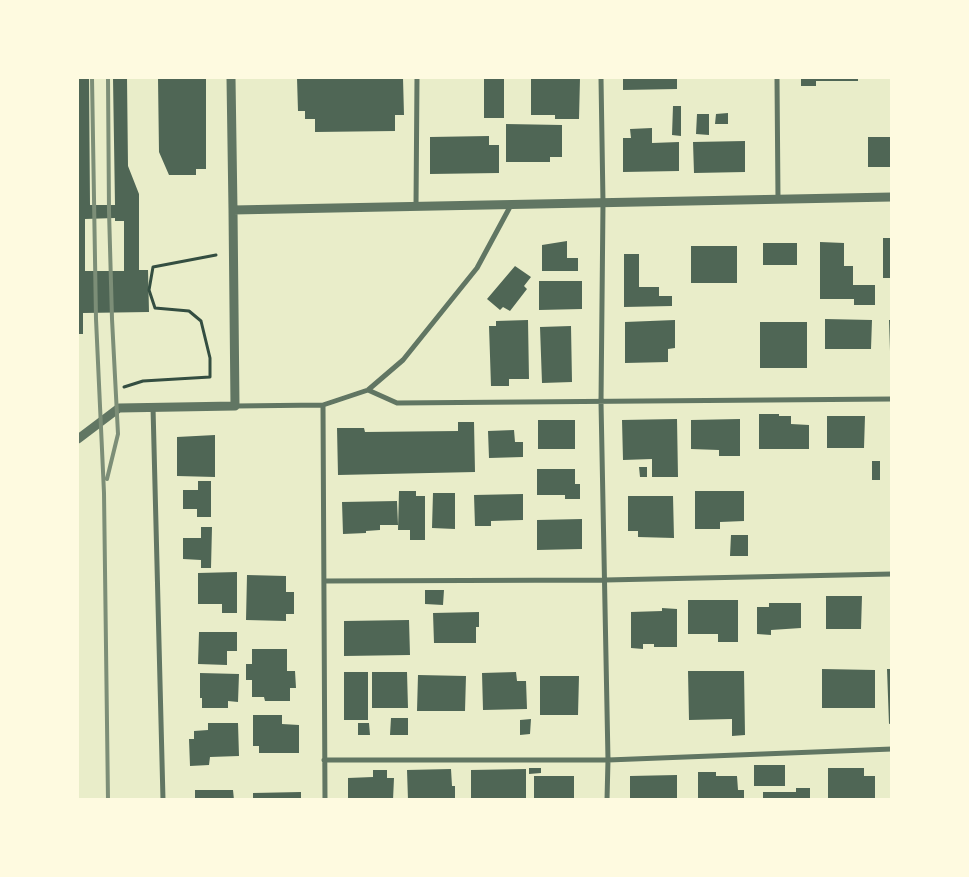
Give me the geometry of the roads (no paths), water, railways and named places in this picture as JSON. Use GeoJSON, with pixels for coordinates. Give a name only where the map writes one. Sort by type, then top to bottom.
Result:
{"type":"FeatureCollection","features":[{"type":"Feature","properties":{"kind":"street"},"geometry":{"type":"LineString","coordinates":[[231,78],[235,406]]}},
{"type":"Feature","properties":{"kind":"street"},"geometry":{"type":"LineString","coordinates":[[416,206],[417,78]]}},
{"type":"Feature","properties":{"kind":"street"},"geometry":{"type":"LineString","coordinates":[[601,78],[603,203],[601,402],[608,800]]}},
{"type":"Feature","properties":{"kind":"street"},"geometry":{"type":"LineString","coordinates":[[777,78],[778,199]]}},
{"type":"Feature","properties":{"kind":"street"},"geometry":{"type":"LineString","coordinates":[[234,210],[892,197]]}},
{"type":"Feature","properties":{"kind":"street"},"geometry":{"type":"LineString","coordinates":[[78,439],[119,408],[324,405],[368,390],[404,360],[477,268],[512,205]]}},
{"type":"Feature","properties":{"kind":"street"},"geometry":{"type":"LineString","coordinates":[[368,390],[397,403],[892,399]]}},
{"type":"Feature","properties":{"kind":"street"},"geometry":{"type":"LineString","coordinates":[[324,405],[325,800]]}},
{"type":"Feature","properties":{"kind":"street"},"geometry":{"type":"LineString","coordinates":[[153,407],[163,800]]}},
{"type":"Feature","properties":{"kind":"street"},"geometry":{"type":"LineString","coordinates":[[324,582],[605,580],[892,574]]}},
{"type":"Feature","properties":{"kind":"street"},"geometry":{"type":"LineString","coordinates":[[324,760],[608,760],[892,749]]}},
{"type":"Feature","properties":{"kind":"railway"},"geometry":{"type":"LineString","coordinates":[[92,78],[96,319],[104,493],[108,800]]}},
{"type":"Feature","properties":{"kind":"railway"},"geometry":{"type":"LineString","coordinates":[[107,479],[118,434],[112,319],[108,78]]}}]}
